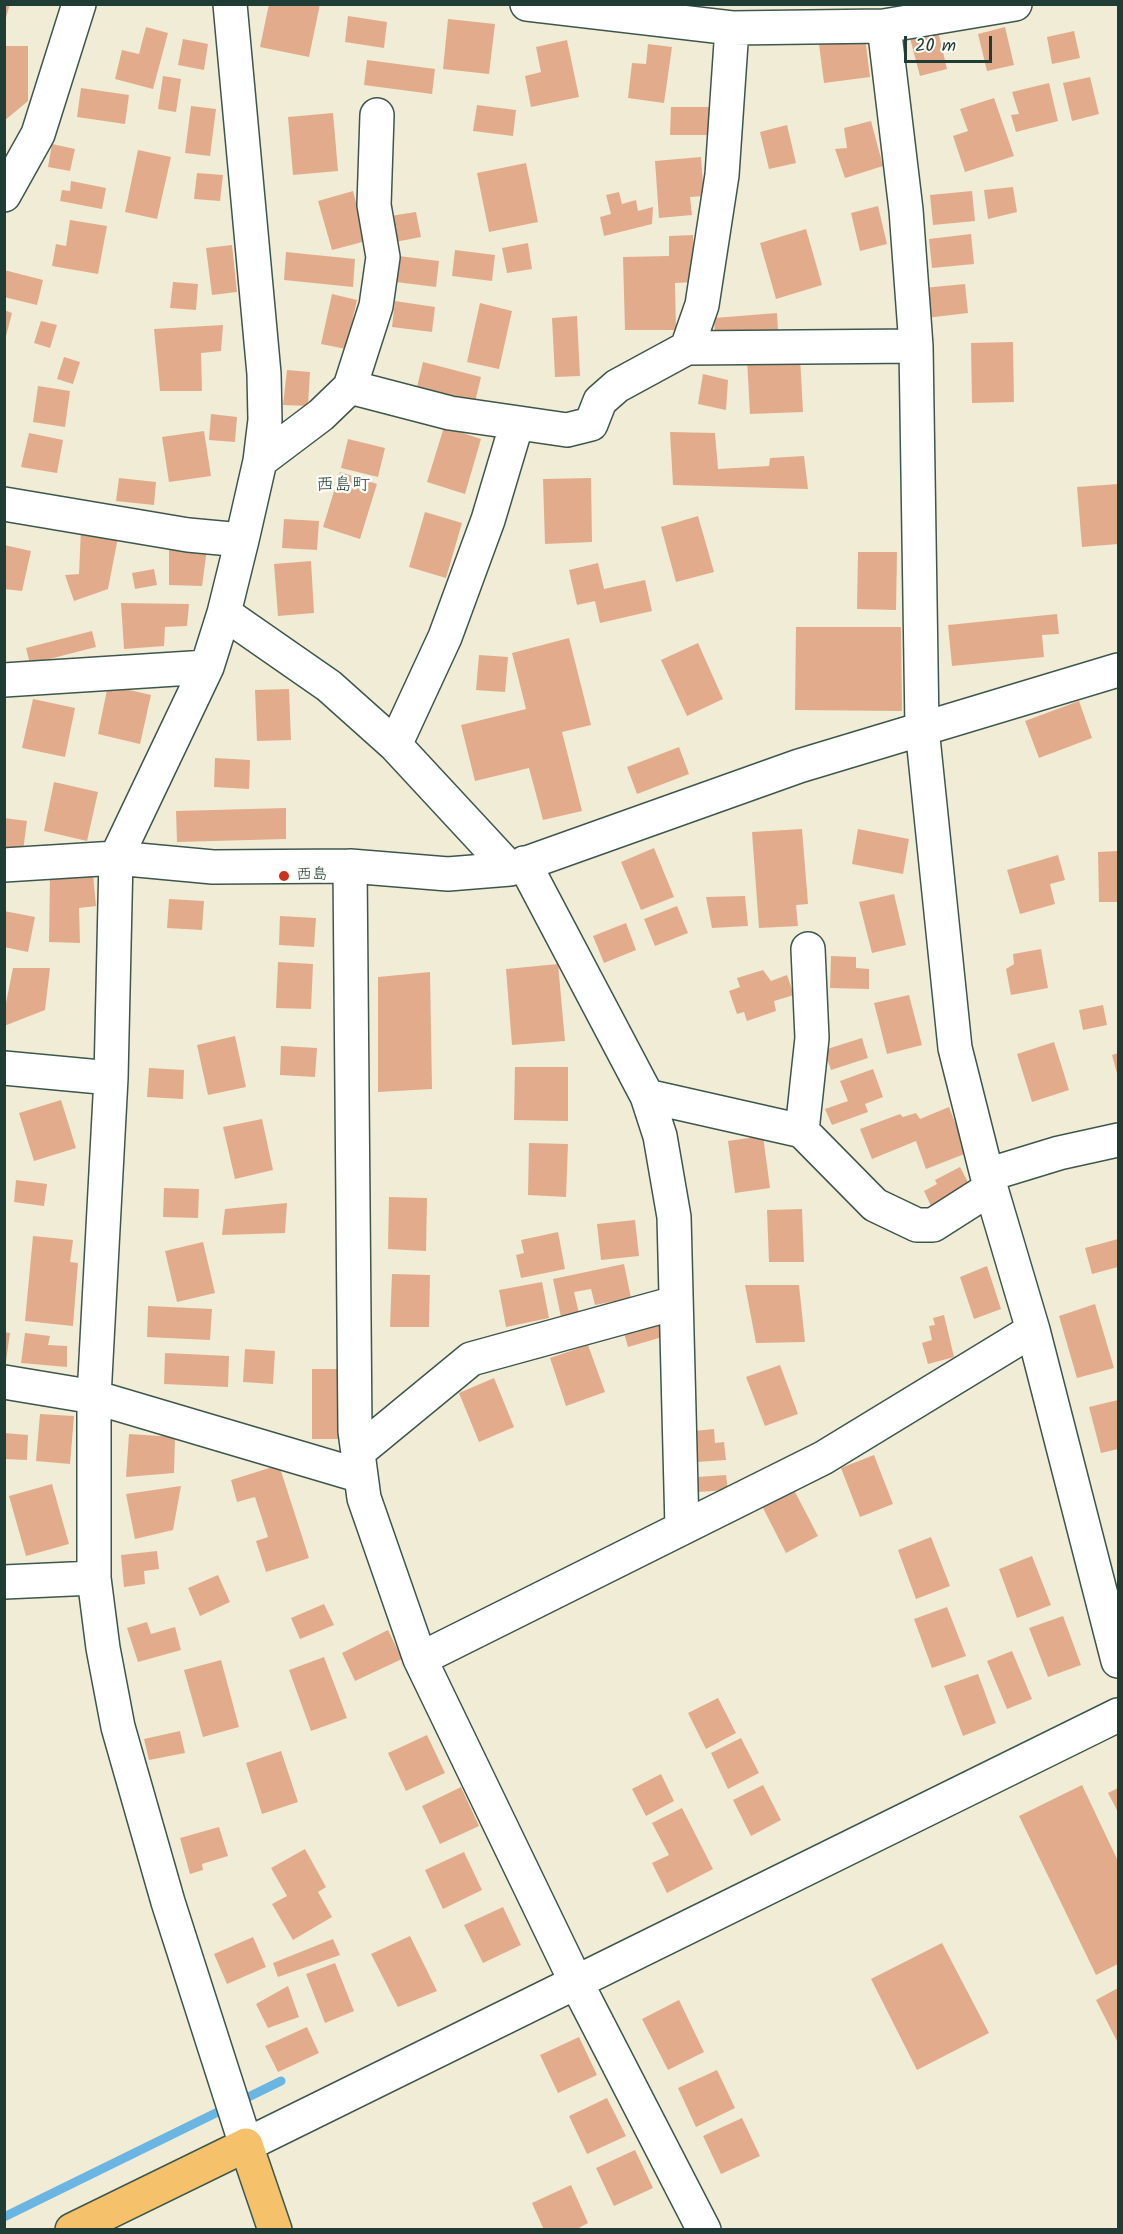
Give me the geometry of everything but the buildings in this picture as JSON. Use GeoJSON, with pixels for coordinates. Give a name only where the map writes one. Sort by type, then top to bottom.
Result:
{"type":"FeatureCollection","features":[{"type":"Feature","properties":{"kind":"main road"},"geometry":{"type":"LineString","coordinates":[[72,2229],[246,2145],[275,2229]]}},
{"type":"Feature","properties":{"kind":"street"},"geometry":{"type":"LineString","coordinates":[[4,195],[38,134],[79,4]]}},
{"type":"Feature","properties":{"kind":"street"},"geometry":{"type":"LineString","coordinates":[[230,4],[264,374],[265,420],[260,461],[242,540],[224,613],[207,667],[117,858],[111,1078],[94,1397],[94,1578],[103,1648],[118,1727],[168,1902],[246,2145],[1119,1715]]}},
{"type":"Feature","properties":{"kind":"street"},"geometry":{"type":"LineString","coordinates":[[527,4],[732,28],[884,26],[1015,4]]}},
{"type":"Feature","properties":{"kind":"street"},"geometry":{"type":"LineString","coordinates":[[884,26],[906,210],[916,346],[922,728],[955,1048],[989,1181],[1034,1330],[1119,1661]]}},
{"type":"Feature","properties":{"kind":"street"},"geometry":{"type":"LineString","coordinates":[[687,348],[702,305],[722,175],[732,28]]}},
{"type":"Feature","properties":{"kind":"street"},"geometry":{"type":"LineString","coordinates":[[260,461],[321,415],[350,387],[376,306],[383,257],[374,205],[377,115]]}},
{"type":"Feature","properties":{"kind":"street"},"geometry":{"type":"LineString","coordinates":[[350,387],[450,413],[567,430],[591,424],[600,401],[616,386],[687,348],[916,346]]}},
{"type":"Feature","properties":{"kind":"street"},"geometry":{"type":"LineString","coordinates":[[395,745],[445,637],[488,520],[517,423]]}},
{"type":"Feature","properties":{"kind":"street"},"geometry":{"type":"LineString","coordinates":[[4,504],[188,536],[242,540]]}},
{"type":"Feature","properties":{"kind":"street"},"geometry":{"type":"LineString","coordinates":[[224,613],[329,686],[395,745],[517,866],[647,1096],[660,1136],[674,1217],[682,1528]]}},
{"type":"Feature","properties":{"kind":"street"},"geometry":{"type":"LineString","coordinates":[[4,680],[207,667]]}},
{"type":"Feature","properties":{"kind":"street"},"geometry":{"type":"LineString","coordinates":[[4,865],[117,858],[213,867],[350,866],[448,874],[517,866],[799,766],[1119,670]]}},
{"type":"Feature","properties":{"kind":"street"},"geometry":{"type":"LineString","coordinates":[[350,866],[355,1431],[364,1498],[420,1659],[576,1982],[704,2229]]}},
{"type":"Feature","properties":{"kind":"street"},"geometry":{"type":"LineString","coordinates":[[802,1131],[812,1038],[808,949]]}},
{"type":"Feature","properties":{"kind":"street"},"geometry":{"type":"LineString","coordinates":[[4,1068],[111,1078]]}},
{"type":"Feature","properties":{"kind":"street"},"geometry":{"type":"LineString","coordinates":[[647,1096],[802,1131],[875,1205],[917,1225],[933,1225],[989,1181],[1059,1153],[1119,1140]]}},
{"type":"Feature","properties":{"kind":"street"},"geometry":{"type":"LineString","coordinates":[[360,1464],[471,1359],[675,1303]]}},
{"type":"Feature","properties":{"kind":"street"},"geometry":{"type":"LineString","coordinates":[[420,1659],[823,1458],[1034,1330]]}},
{"type":"Feature","properties":{"kind":"street"},"geometry":{"type":"LineString","coordinates":[[4,1382],[94,1397],[360,1464]]}},
{"type":"Feature","properties":{"kind":"street"},"geometry":{"type":"LineString","coordinates":[[4,1582],[94,1578]]}},
{"type":"Feature","properties":{"kind":"waterway"},"geometry":{"type":"LineString","coordinates":[[4,2217],[281,2081]]}},
{"type":"Feature","properties":{"kind":"place","name":"西島"},"geometry":{"type":"Point","coordinates":[284,876]}},
{"type":"Feature","properties":{"kind":"district","name":"西島町"},"geometry":{"type":"Point","coordinates":[343,487]}}]}
